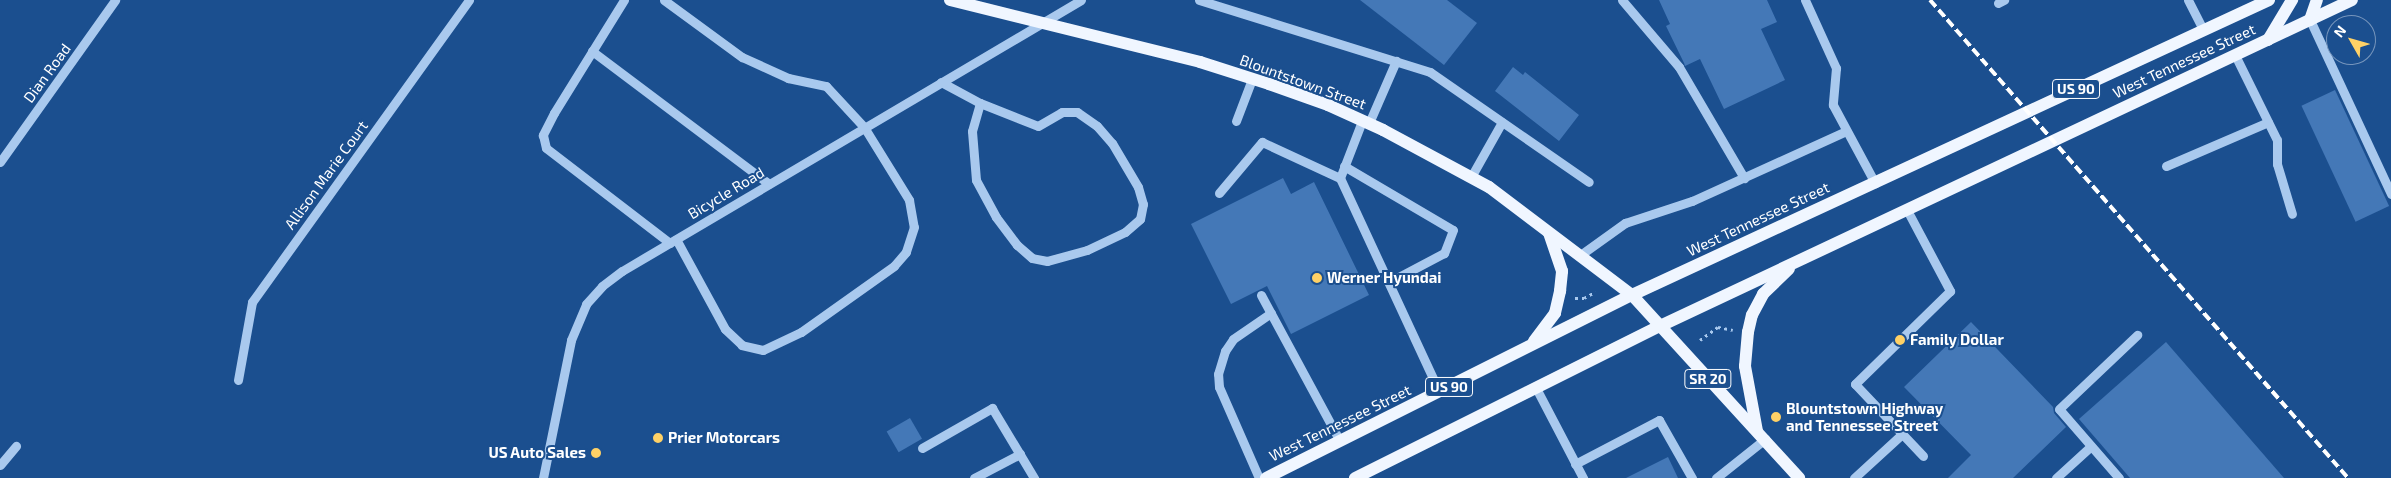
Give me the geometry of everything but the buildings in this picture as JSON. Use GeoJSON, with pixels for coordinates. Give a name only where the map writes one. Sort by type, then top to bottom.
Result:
{"type":"FeatureCollection","features":[{"type":"Feature","properties":{"kind":"main road","name":"Blountstown Street"},"geometry":{"type":"LineString","coordinates":[[950,0],[1200,62],[1328,105],[1365,122],[1489,187],[1632,295]]}},
{"type":"Feature","properties":{"kind":"main road","name":"West Tennessee Street"},"geometry":{"type":"LineString","coordinates":[[1266,478],[1632,295],[2269,0]]}},
{"type":"Feature","properties":{"kind":"main road"},"geometry":{"type":"LineString","coordinates":[[2268,40],[2292,0]]}},
{"type":"Feature","properties":{"kind":"main road"},"geometry":{"type":"LineString","coordinates":[[2310,20],[2317,0]]}},
{"type":"Feature","properties":{"kind":"main road","name":"West Tennessee Street"},"geometry":{"type":"LineString","coordinates":[[1354,478],[1369,475],[1658,327],[2352,0]]}},
{"type":"Feature","properties":{"kind":"main road"},"geometry":{"type":"LineString","coordinates":[[1531,346],[1555,314],[1560,291],[1562,271],[1549,234]]}},
{"type":"Feature","properties":{"kind":"main road"},"geometry":{"type":"LineString","coordinates":[[1761,435],[1745,366],[1748,332],[1752,315],[1763,294],[1796,262]]}},
{"type":"Feature","properties":{"kind":"main road","name":"SR 20"},"geometry":{"type":"LineString","coordinates":[[1632,295],[1658,327],[1761,435],[1799,478]]}},
{"type":"Feature","properties":{"kind":"street","name":"Dian Road"},"geometry":{"type":"LineString","coordinates":[[0,162],[115,0]]}},
{"type":"Feature","properties":{"kind":"street","name":"Allison Marie Court"},"geometry":{"type":"LineString","coordinates":[[238,380],[252,302],[469,0]]}},
{"type":"Feature","properties":{"kind":"street"},"geometry":{"type":"LineString","coordinates":[[624,0],[554,113],[543,136],[546,148],[673,241],[725,328],[742,346],[763,350],[801,332],[894,266],[906,252],[914,227],[909,200],[864,127],[826,86],[788,78],[742,57],[664,0]]}},
{"type":"Feature","properties":{"kind":"street","name":"Bicycle Road"},"geometry":{"type":"LineString","coordinates":[[543,478],[571,340],[586,304],[602,286],[622,271],[1081,0]]}},
{"type":"Feature","properties":{"kind":"street"},"geometry":{"type":"LineString","coordinates":[[1200,0],[1430,72],[1589,182]]}},
{"type":"Feature","properties":{"kind":"street"},"geometry":{"type":"LineString","coordinates":[[1622,0],[1679,67],[1744,178]]}},
{"type":"Feature","properties":{"kind":"street"},"geometry":{"type":"LineString","coordinates":[[2188,0],[2203,30]]}},
{"type":"Feature","properties":{"kind":"street"},"geometry":{"type":"LineString","coordinates":[[1806,2],[1836,68],[1833,105],[1875,183]]}},
{"type":"Feature","properties":{"kind":"street"},"geometry":{"type":"LineString","coordinates":[[2310,20],[2391,194]]}},
{"type":"Feature","properties":{"kind":"street"},"geometry":{"type":"LineString","coordinates":[[592,51],[769,184]]}},
{"type":"Feature","properties":{"kind":"street"},"geometry":{"type":"LineString","coordinates":[[2235,55],[2277,140],[2277,164],[2292,214]]}},
{"type":"Feature","properties":{"kind":"street"},"geometry":{"type":"LineString","coordinates":[[1340,178],[1365,122],[1396,61]]}},
{"type":"Feature","properties":{"kind":"street"},"geometry":{"type":"LineString","coordinates":[[1236,121],[1252,78]]}},
{"type":"Feature","properties":{"kind":"street"},"geometry":{"type":"LineString","coordinates":[[941,82],[980,104],[1038,126],[1062,112],[1077,112],[1097,126],[1112,143],[1138,187],[1143,204],[1140,220],[1125,232],[1087,250],[1047,261],[1032,258],[1016,245],[996,217],[976,180],[972,131],[980,104]]}},
{"type":"Feature","properties":{"kind":"street"},"geometry":{"type":"LineString","coordinates":[[1471,177],[1502,122]]}},
{"type":"Feature","properties":{"kind":"street"},"geometry":{"type":"LineString","coordinates":[[2166,166],[2268,122]]}},
{"type":"Feature","properties":{"kind":"street"},"geometry":{"type":"LineString","coordinates":[[1579,256],[1625,223],[1692,201],[1846,131]]}},
{"type":"Feature","properties":{"kind":"street"},"geometry":{"type":"LineString","coordinates":[[1219,193],[1262,142],[1340,178],[1439,391]]}},
{"type":"Feature","properties":{"kind":"street"},"geometry":{"type":"LineString","coordinates":[[1344,166],[1453,230],[1444,252],[1389,282]]}},
{"type":"Feature","properties":{"kind":"street"},"geometry":{"type":"LineString","coordinates":[[1907,210],[1950,291],[1855,384],[1923,456]]}},
{"type":"Feature","properties":{"kind":"street"},"geometry":{"type":"LineString","coordinates":[[1262,295],[1340,440]]}},
{"type":"Feature","properties":{"kind":"street"},"geometry":{"type":"LineString","coordinates":[[1259,478],[1219,387],[1218,374],[1225,352],[1233,339],[1271,313]]}},
{"type":"Feature","properties":{"kind":"street"},"geometry":{"type":"LineString","coordinates":[[2119,478],[2059,409],[2137,335]]}},
{"type":"Feature","properties":{"kind":"street"},"geometry":{"type":"LineString","coordinates":[[1536,388],[1583,478]]}},
{"type":"Feature","properties":{"kind":"street"},"geometry":{"type":"LineString","coordinates":[[922,448],[992,408],[1034,478]]}},
{"type":"Feature","properties":{"kind":"street"},"geometry":{"type":"LineString","coordinates":[[1575,464],[1659,420],[1692,478]]}},
{"type":"Feature","properties":{"kind":"street"},"geometry":{"type":"LineString","coordinates":[[1854,478],[1902,434]]}},
{"type":"Feature","properties":{"kind":"street"},"geometry":{"type":"LineString","coordinates":[[1716,478],[1761,435]]}},
{"type":"Feature","properties":{"kind":"street"},"geometry":{"type":"LineString","coordinates":[[0,465],[16,446]]}},
{"type":"Feature","properties":{"kind":"street"},"geometry":{"type":"LineString","coordinates":[[2056,478],[2091,446]]}},
{"type":"Feature","properties":{"kind":"street"},"geometry":{"type":"LineString","coordinates":[[974,478],[1020,454]]}},
{"type":"Feature","properties":{"kind":"path"},"geometry":{"type":"LineString","coordinates":[[1571,298],[1584,298],[1595,292]]}},
{"type":"Feature","properties":{"kind":"path"},"geometry":{"type":"LineString","coordinates":[[1700,340],[1718,327],[1734,330]]}},
{"type":"Feature","properties":{"kind":"railway"},"geometry":{"type":"LineString","coordinates":[[1930,0],[2348,478]]}},
{"type":"Feature","properties":{"kind":"place","name":"Werner Hyundai"},"geometry":{"type":"Point","coordinates":[1317,278]}},
{"type":"Feature","properties":{"kind":"place","name":"Family Dollar"},"geometry":{"type":"Point","coordinates":[1900,340]}},
{"type":"Feature","properties":{"kind":"place","name":"Blountstown Highway and Tennessee Street"},"geometry":{"type":"Point","coordinates":[1776,417]}},
{"type":"Feature","properties":{"kind":"place","name":"Prier Motorcars"},"geometry":{"type":"Point","coordinates":[658,438]}},
{"type":"Feature","properties":{"kind":"place","name":"US Auto Sales"},"geometry":{"type":"Point","coordinates":[596,453]}}]}
